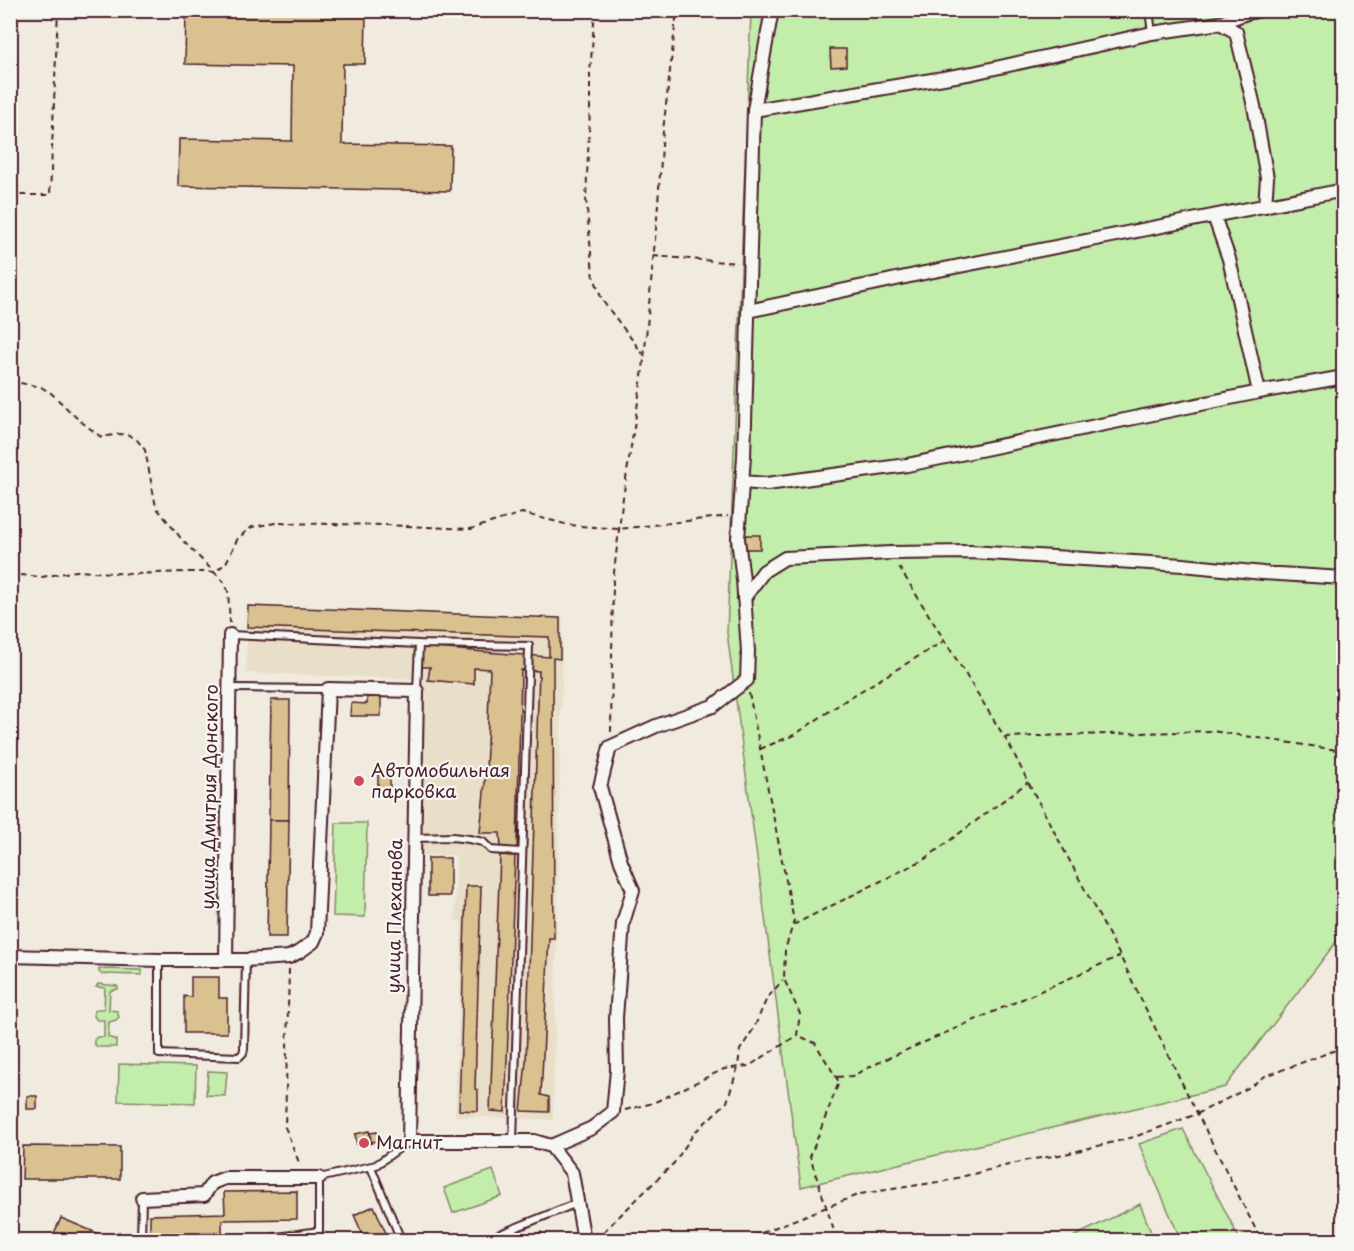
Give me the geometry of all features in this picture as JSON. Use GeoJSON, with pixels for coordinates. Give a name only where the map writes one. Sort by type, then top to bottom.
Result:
{"type":"FeatureCollection","features":[{"type":"Feature","properties":{"kind":"street"},"geometry":{"type":"LineString","coordinates":[[551,1146],[592,1128],[613,1112],[617,1070],[616,1018],[623,923],[633,890],[621,862],[600,787],[610,747],[656,726],[713,706],[747,680],[748,651],[738,539],[742,482],[754,110],[772,10]]}},
{"type":"Feature","properties":{"kind":"street"},"geometry":{"type":"LineString","coordinates":[[754,110],[973,73],[1152,33],[1220,23],[1260,10]]}},
{"type":"Feature","properties":{"kind":"street"},"geometry":{"type":"LineString","coordinates":[[1220,23],[1236,32],[1254,106],[1267,178],[1265,206]]}},
{"type":"Feature","properties":{"kind":"street"},"geometry":{"type":"LineString","coordinates":[[748,311],[924,273],[1344,190]]}},
{"type":"Feature","properties":{"kind":"street"},"geometry":{"type":"LineString","coordinates":[[1214,216],[1229,260],[1259,392]]}},
{"type":"Feature","properties":{"kind":"street"},"geometry":{"type":"LineString","coordinates":[[742,482],[768,484],[907,465],[1259,392],[1344,377]]}},
{"type":"Feature","properties":{"kind":"street"},"geometry":{"type":"LineString","coordinates":[[744,598],[764,571],[785,558],[891,553],[970,552],[1171,564],[1344,578]]}},
{"type":"Feature","properties":{"kind":"street","name":"улица Дмитрия Донского"},"geometry":{"type":"LineString","coordinates":[[226,960],[231,635]]}},
{"type":"Feature","properties":{"kind":"street"},"geometry":{"type":"LineString","coordinates":[[10,956],[246,960],[289,957],[299,952],[313,942],[317,933],[328,689],[417,691]]}},
{"type":"Feature","properties":{"kind":"street","name":"улица Плеханова"},"geometry":{"type":"LineString","coordinates":[[409,1141],[417,691]]}},
{"type":"Feature","properties":{"kind":"street"},"geometry":{"type":"LineString","coordinates":[[409,1141],[534,1141],[551,1146],[572,1173],[584,1240]]}},
{"type":"Feature","properties":{"kind":"street"},"geometry":{"type":"LineString","coordinates":[[142,1198],[204,1195],[212,1183],[225,1178],[319,1178]]}},
{"type":"Feature","properties":{"kind":"lane"},"geometry":{"type":"LineString","coordinates":[[1149,10],[1152,33]]}},
{"type":"Feature","properties":{"kind":"lane"},"geometry":{"type":"LineString","coordinates":[[231,635],[419,644],[529,646],[513,1141]]}},
{"type":"Feature","properties":{"kind":"lane"},"geometry":{"type":"LineString","coordinates":[[417,691],[419,644]]}},
{"type":"Feature","properties":{"kind":"lane"},"geometry":{"type":"LineString","coordinates":[[230,688],[328,689]]}},
{"type":"Feature","properties":{"kind":"lane"},"geometry":{"type":"LineString","coordinates":[[415,838],[452,837],[483,842],[491,850],[522,852]]}},
{"type":"Feature","properties":{"kind":"lane"},"geometry":{"type":"LineString","coordinates":[[159,960],[159,1054],[239,1057],[244,1049],[246,960]]}},
{"type":"Feature","properties":{"kind":"lane"},"geometry":{"type":"LineString","coordinates":[[265,1240],[319,1231],[319,1178],[376,1166],[409,1141]]}},
{"type":"Feature","properties":{"kind":"lane"},"geometry":{"type":"LineString","coordinates":[[372,1167],[401,1240]]}},
{"type":"Feature","properties":{"kind":"lane"},"geometry":{"type":"LineString","coordinates":[[141,1240],[142,1198]]}},
{"type":"Feature","properties":{"kind":"lane"},"geometry":{"type":"LineString","coordinates":[[485,1240],[578,1202]]}},
{"type":"Feature","properties":{"kind":"path"},"geometry":{"type":"LineString","coordinates":[[10,195],[50,195],[58,10]]}},
{"type":"Feature","properties":{"kind":"path"},"geometry":{"type":"LineString","coordinates":[[595,10],[590,73],[586,199],[593,274],[602,300],[644,355]]}},
{"type":"Feature","properties":{"kind":"path"},"geometry":{"type":"LineString","coordinates":[[610,747],[613,581],[644,355],[663,131],[677,10]]}},
{"type":"Feature","properties":{"kind":"path"},"geometry":{"type":"LineString","coordinates":[[653,256],[737,263]]}},
{"type":"Feature","properties":{"kind":"path"},"geometry":{"type":"LineString","coordinates":[[10,381],[41,387],[51,393],[101,437],[120,434],[129,435],[137,440],[145,450],[156,507],[184,542],[224,582],[228,591],[231,635]]}},
{"type":"Feature","properties":{"kind":"path"},"geometry":{"type":"LineString","coordinates":[[10,574],[42,577],[76,571],[133,574],[215,572],[226,563],[238,538],[252,527],[275,523],[471,528],[522,513],[569,525],[619,529],[728,516]]}},
{"type":"Feature","properties":{"kind":"path"},"geometry":{"type":"LineString","coordinates":[[891,553],[1005,737],[1120,956],[1261,1240]]}},
{"type":"Feature","properties":{"kind":"path"},"geometry":{"type":"LineString","coordinates":[[760,749],[794,735],[849,698],[945,641]]}},
{"type":"Feature","properties":{"kind":"path"},"geometry":{"type":"LineString","coordinates":[[613,1112],[653,1103],[724,1069],[749,1066],[797,1035],[800,1014],[784,979],[785,950],[794,921],[747,680]]}},
{"type":"Feature","properties":{"kind":"path"},"geometry":{"type":"LineString","coordinates":[[1005,737],[1212,731],[1344,751]]}},
{"type":"Feature","properties":{"kind":"path"},"geometry":{"type":"LineString","coordinates":[[793,925],[926,859],[1028,782]]}},
{"type":"Feature","properties":{"kind":"path"},"geometry":{"type":"LineString","coordinates":[[837,1077],[852,1076],[894,1055],[1120,956]]}},
{"type":"Feature","properties":{"kind":"path"},"geometry":{"type":"LineString","coordinates":[[289,957],[285,1127],[304,1177]]}},
{"type":"Feature","properties":{"kind":"path"},"geometry":{"type":"LineString","coordinates":[[594,1240],[674,1163],[694,1132],[727,1102],[738,1067],[740,1050],[754,1028],[767,998],[784,979]]}},
{"type":"Feature","properties":{"kind":"path"},"geometry":{"type":"LineString","coordinates":[[797,1035],[816,1043],[839,1082],[810,1157],[837,1240]]}},
{"type":"Feature","properties":{"kind":"path"},"geometry":{"type":"LineString","coordinates":[[743,1240],[860,1194],[945,1181],[1134,1137],[1197,1114],[1250,1087],[1263,1077],[1344,1047]]}},
{"type":"Feature","properties":{"kind":"shaded area"},"geometry":{"type":"Polygon","coordinates":[[[248,606],[563,618],[553,1120],[455,1116],[462,926],[455,919],[456,855],[421,855],[424,679],[246,673],[248,606]]]}},
{"type":"Feature","properties":{"kind":"green space"},"geometry":{"type":"Polygon","coordinates":[[[751,11],[1344,11],[1343,933],[1225,1087],[801,1187],[727,633],[751,11]]]}},
{"type":"Feature","properties":{"kind":"green space"},"geometry":{"type":"Polygon","coordinates":[[[336,823],[367,823],[365,917],[333,916],[336,823]]]}},
{"type":"Feature","properties":{"kind":"green space"},"geometry":{"type":"Polygon","coordinates":[[[99,969],[142,970],[142,975],[102,974],[99,969]]]}},
{"type":"Feature","properties":{"kind":"green space"},"geometry":{"type":"Polygon","coordinates":[[[98,984],[118,987],[110,991],[109,1010],[117,1011],[119,1017],[109,1022],[108,1037],[116,1040],[116,1047],[98,1047],[94,1044],[97,1037],[104,1037],[104,1020],[97,1020],[94,1016],[97,1009],[104,1009],[105,988],[96,987],[98,984]]]}},
{"type":"Feature","properties":{"kind":"green space"},"geometry":{"type":"Polygon","coordinates":[[[119,1064],[196,1066],[195,1103],[118,1101],[119,1064]]]}},
{"type":"Feature","properties":{"kind":"green space"},"geometry":{"type":"Polygon","coordinates":[[[208,1071],[227,1072],[225,1096],[206,1095],[208,1071]]]}},
{"type":"Feature","properties":{"kind":"green space"},"geometry":{"type":"Polygon","coordinates":[[[1183,1129],[1240,1240],[1181,1240],[1139,1144],[1183,1129]]]}},
{"type":"Feature","properties":{"kind":"green space"},"geometry":{"type":"Polygon","coordinates":[[[493,1170],[502,1196],[453,1213],[444,1188],[493,1170]]]}},
{"type":"Feature","properties":{"kind":"green space"},"geometry":{"type":"Polygon","coordinates":[[[1140,1204],[1154,1240],[1067,1240],[1140,1204]]]}},
{"type":"Feature","properties":{"kind":"building"},"geometry":{"type":"Polygon","coordinates":[[[186,10],[374,10],[374,13],[366,13],[365,64],[343,64],[342,144],[451,146],[450,191],[178,186],[179,139],[292,141],[293,66],[185,64],[186,10]]]}},
{"type":"Feature","properties":{"kind":"building"},"geometry":{"type":"Polygon","coordinates":[[[830,49],[846,49],[846,66],[831,67],[830,49]]]}},
{"type":"Feature","properties":{"kind":"building"},"geometry":{"type":"Polygon","coordinates":[[[744,535],[760,535],[760,549],[743,549],[744,535]]]}},
{"type":"Feature","properties":{"kind":"building"},"geometry":{"type":"Polygon","coordinates":[[[248,606],[560,618],[560,659],[553,658],[554,938],[549,938],[541,1095],[549,1097],[549,1112],[521,1111],[526,1061],[539,671],[521,670],[517,849],[501,847],[500,833],[480,833],[486,772],[490,669],[474,668],[474,684],[428,680],[430,667],[422,667],[422,647],[549,657],[549,637],[247,627],[248,606]]]}},
{"type":"Feature","properties":{"kind":"building"},"geometry":{"type":"Polygon","coordinates":[[[367,697],[381,697],[381,716],[350,716],[351,703],[367,704],[367,697]]]}},
{"type":"Feature","properties":{"kind":"building"},"geometry":{"type":"Polygon","coordinates":[[[271,700],[290,700],[289,820],[269,820],[271,700]]]}},
{"type":"Feature","properties":{"kind":"building"},"geometry":{"type":"Polygon","coordinates":[[[378,771],[390,771],[390,792],[378,792],[378,771]]]}},
{"type":"Feature","properties":{"kind":"building"},"geometry":{"type":"Polygon","coordinates":[[[269,820],[289,820],[287,937],[267,937],[269,820]]]}},
{"type":"Feature","properties":{"kind":"building"},"geometry":{"type":"Polygon","coordinates":[[[500,855],[515,856],[505,1112],[490,1111],[500,855]]]}},
{"type":"Feature","properties":{"kind":"building"},"geometry":{"type":"Polygon","coordinates":[[[428,858],[450,858],[450,896],[428,896],[428,858]]]}},
{"type":"Feature","properties":{"kind":"building"},"geometry":{"type":"Polygon","coordinates":[[[466,886],[481,886],[475,1089],[478,1090],[478,1111],[459,1110],[466,886]]]}},
{"type":"Feature","properties":{"kind":"building"},"geometry":{"type":"Polygon","coordinates":[[[191,977],[219,977],[219,998],[227,998],[227,1033],[184,1033],[184,996],[191,997],[191,977]]]}},
{"type":"Feature","properties":{"kind":"building"},"geometry":{"type":"Polygon","coordinates":[[[27,1096],[37,1096],[37,1109],[27,1109],[27,1096]]]}},
{"type":"Feature","properties":{"kind":"building"},"geometry":{"type":"Polygon","coordinates":[[[369,1131],[372,1143],[357,1146],[355,1134],[369,1131]]]}},
{"type":"Feature","properties":{"kind":"building"},"geometry":{"type":"Polygon","coordinates":[[[377,1132],[379,1141],[371,1142],[370,1133],[377,1132]]]}},
{"type":"Feature","properties":{"kind":"building"},"geometry":{"type":"Polygon","coordinates":[[[23,1146],[120,1147],[120,1179],[22,1179],[23,1146]]]}},
{"type":"Feature","properties":{"kind":"building"},"geometry":{"type":"Polygon","coordinates":[[[297,1191],[297,1219],[222,1220],[222,1238],[150,1239],[150,1215],[225,1213],[224,1192],[297,1191]]]}},
{"type":"Feature","properties":{"kind":"building"},"geometry":{"type":"Polygon","coordinates":[[[374,1206],[389,1240],[365,1240],[354,1215],[374,1206]]]}},
{"type":"Feature","properties":{"kind":"building"},"geometry":{"type":"Polygon","coordinates":[[[61,1218],[111,1239],[51,1240],[61,1218]]]}},
{"type":"Feature","properties":{"kind":"building"},"geometry":{"type":"Polygon","coordinates":[[[541,1232],[545,1240],[521,1240],[541,1232]]]}},
{"type":"Feature","properties":{"kind":"place","name":"Автомобильная парковка"},"geometry":{"type":"Point","coordinates":[359,781]}},
{"type":"Feature","properties":{"kind":"place","name":"Магнит"},"geometry":{"type":"Point","coordinates":[364,1143]}}]}
